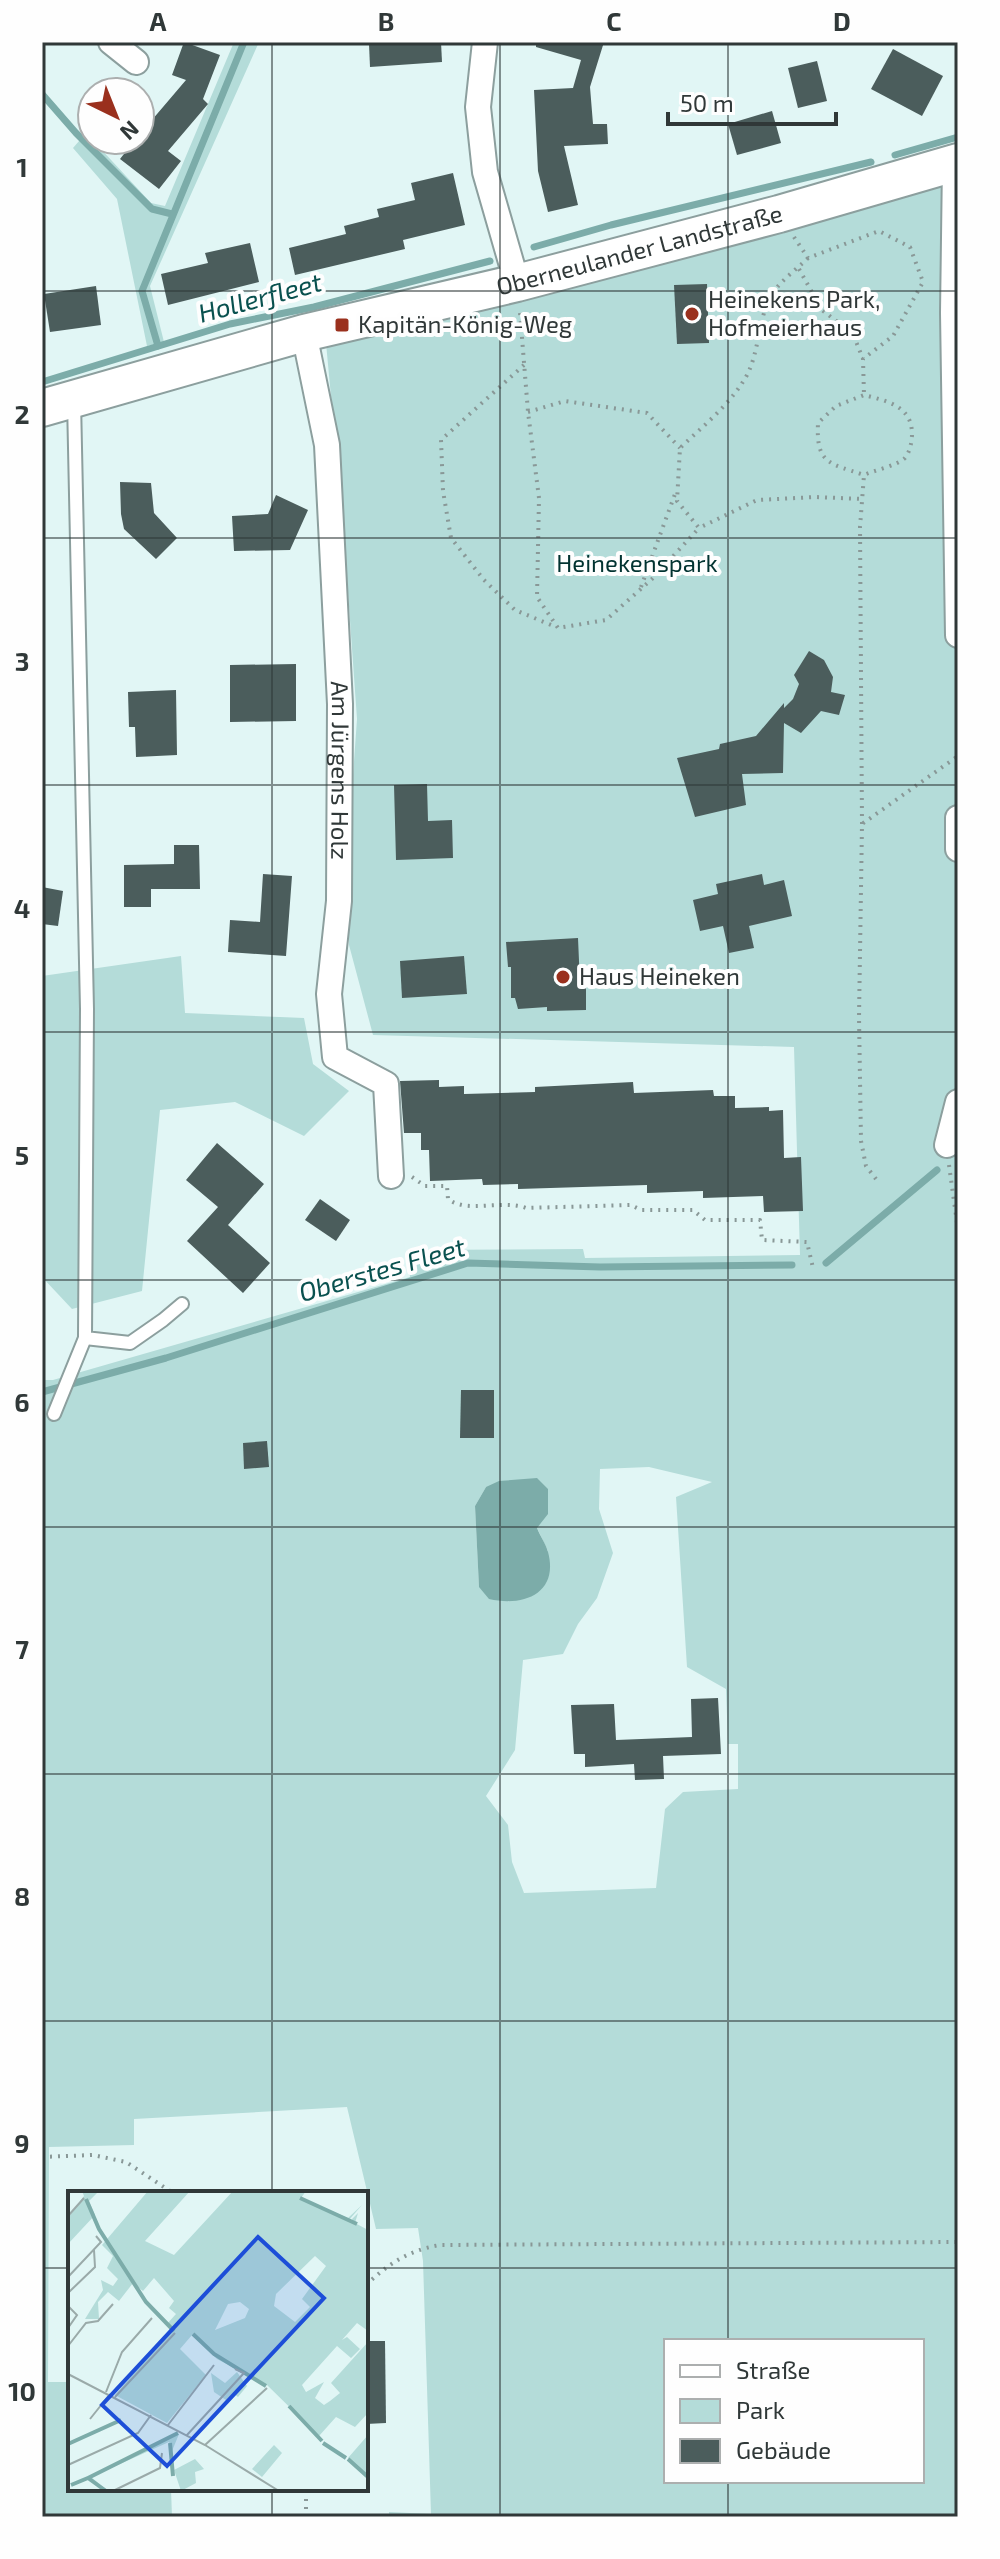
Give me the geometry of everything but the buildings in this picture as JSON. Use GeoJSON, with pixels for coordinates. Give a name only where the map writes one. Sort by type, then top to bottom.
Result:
{"type":"FeatureCollection","features":[{"type":"Feature","properties":{"kind":"street"},"geometry":{"type":"LineString","coordinates":[[111,42],[136,62]]}},
{"type":"Feature","properties":{"kind":"street"},"geometry":{"type":"LineString","coordinates":[[485,42],[478,107],[485,172],[517,283]]}},
{"type":"Feature","properties":{"kind":"street"},"geometry":{"type":"LineString","coordinates":[[957,162],[953,313],[958,635]]}},
{"type":"Feature","properties":{"kind":"street","name":"Oberneulander Landstraße"},"geometry":{"type":"LineString","coordinates":[[58,404],[304,333],[517,283],[779,214],[957,162]]}},
{"type":"Feature","properties":{"kind":"street","name":"Am Jürgens Holz"},"geometry":{"type":"LineString","coordinates":[[304,333],[327,445],[340,704],[339,901],[329,994],[331,1019],[335,1057],[386,1084],[391,1176]]}},
{"type":"Feature","properties":{"kind":"street"},"geometry":{"type":"LineString","coordinates":[[958,818],[958,849]]}},
{"type":"Feature","properties":{"kind":"street"},"geometry":{"type":"LineString","coordinates":[[947,1145],[958,1102]]}},
{"type":"Feature","properties":{"kind":"lane"},"geometry":{"type":"LineString","coordinates":[[54,1414],[85,1338],[87,1009],[58,404]]}},
{"type":"Feature","properties":{"kind":"lane"},"geometry":{"type":"LineString","coordinates":[[85,1338],[130,1343],[182,1304]]}},
{"type":"Feature","properties":{"kind":"path"},"geometry":{"type":"LineString","coordinates":[[779,214],[808,258]]}},
{"type":"Feature","properties":{"kind":"path"},"geometry":{"type":"LineString","coordinates":[[699,528],[677,501],[680,448],[715,415],[746,376],[760,339],[768,300],[808,258],[879,231],[910,247],[923,282],[893,336],[863,359]]}},
{"type":"Feature","properties":{"kind":"path"},"geometry":{"type":"LineString","coordinates":[[798,268],[822,310],[853,334],[863,359],[864,395]]}},
{"type":"Feature","properties":{"kind":"path"},"geometry":{"type":"LineString","coordinates":[[517,283],[539,498],[537,597],[558,628]]}},
{"type":"Feature","properties":{"kind":"path"},"geometry":{"type":"LineString","coordinates":[[524,365],[441,440],[443,491],[451,538],[484,580],[515,610],[558,628],[606,620],[641,589],[699,528],[757,500],[816,497],[862,499]]}},
{"type":"Feature","properties":{"kind":"path"},"geometry":{"type":"LineString","coordinates":[[864,395],[904,410],[910,418],[912,432],[911,445],[904,458],[864,475],[828,463],[817,445],[818,423],[836,406],[864,395]]}},
{"type":"Feature","properties":{"kind":"path"},"geometry":{"type":"LineString","coordinates":[[528,412],[565,401],[647,413],[680,448]]}},
{"type":"Feature","properties":{"kind":"path"},"geometry":{"type":"LineString","coordinates":[[864,475],[859,988],[861,1141],[866,1166],[876,1179]]}},
{"type":"Feature","properties":{"kind":"path"},"geometry":{"type":"LineString","coordinates":[[641,589],[677,488]]}},
{"type":"Feature","properties":{"kind":"path"},"geometry":{"type":"LineString","coordinates":[[862,824],[958,756]]}},
{"type":"Feature","properties":{"kind":"path"},"geometry":{"type":"LineString","coordinates":[[947,1145],[958,1230]]}},
{"type":"Feature","properties":{"kind":"path"},"geometry":{"type":"LineString","coordinates":[[391,1176],[415,1177],[425,1186],[447,1186],[448,1199],[455,1205],[514,1204],[526,1208],[631,1205],[641,1210],[693,1210],[705,1220],[760,1220],[762,1240],[807,1242],[813,1268]]}},
{"type":"Feature","properties":{"kind":"path"},"geometry":{"type":"LineString","coordinates":[[42,2157],[93,2155],[126,2162],[170,2191]]}},
{"type":"Feature","properties":{"kind":"path"},"geometry":{"type":"LineString","coordinates":[[157,2181],[160,2191]]}},
{"type":"Feature","properties":{"kind":"path"},"geometry":{"type":"LineString","coordinates":[[368,2283],[416,2249],[440,2245],[958,2242]]}},
{"type":"Feature","properties":{"kind":"path"},"geometry":{"type":"LineString","coordinates":[[306,2491],[306,2517]]}},
{"type":"Feature","properties":{"kind":"green space"},"geometry":{"type":"Polygon","coordinates":[[[234,42],[259,42],[150,286],[164,342],[147,346],[117,199],[80,156],[107,156],[151,203],[165,206],[234,42]]]}},
{"type":"Feature","properties":{"kind":"green space","name":"Heinekenspark"},"geometry":{"type":"Polygon","coordinates":[[[958,178],[958,2517],[389,2517],[389,2512],[431,2514],[423,2261],[418,2228],[376,2229],[347,2107],[134,2119],[134,2145],[49,2147],[48,2382],[68,2382],[68,2491],[171,2491],[172,2517],[42,2517],[42,1380],[53,1380],[410,1277],[407,1250],[583,1249],[585,1258],[800,1255],[794,1047],[373,1035],[349,945],[349,832],[357,719],[326,343],[958,178]],[[649,1467],[600,1469],[599,1509],[613,1553],[597,1598],[578,1624],[563,1654],[523,1660],[515,1750],[486,1796],[508,1825],[512,1862],[524,1893],[656,1888],[665,1809],[683,1792],[738,1789],[738,1744],[728,1744],[726,1689],[687,1667],[676,1497],[712,1482],[649,1467]],[[486,1487],[475,1506],[479,1587],[548,1551],[537,1528],[486,1487]]]}},
{"type":"Feature","properties":{"kind":"green space"},"geometry":{"type":"Polygon","coordinates":[[[181,956],[185,1013],[304,1018],[313,1064],[349,1091],[304,1136],[235,1102],[160,1110],[142,1291],[72,1309],[42,1277],[42,976],[181,956]]]}},
{"type":"Feature","properties":{"kind":"shaded area"},"geometry":{"type":"Polygon","coordinates":[[[537,1478],[548,1489],[548,1514],[537,1528],[548,1552],[548,1578],[536,1594],[526,1598],[515,1601],[489,1599],[479,1587],[475,1506],[486,1487],[499,1481],[537,1478]]]}},
{"type":"Feature","properties":{"kind":"waterway"},"geometry":{"type":"LineString","coordinates":[[158,346],[142,291],[244,42]]}},
{"type":"Feature","properties":{"kind":"waterway"},"geometry":{"type":"LineString","coordinates":[[42,94],[152,209],[172,214]]}},
{"type":"Feature","properties":{"kind":"waterway","name":"Hollerfleet"},"geometry":{"type":"LineString","coordinates":[[895,155],[958,137]]}},
{"type":"Feature","properties":{"kind":"waterway","name":"Hollerfleet"},"geometry":{"type":"LineString","coordinates":[[534,247],[611,225],[871,162]]}},
{"type":"Feature","properties":{"kind":"waterway","name":"Hollerfleet"},"geometry":{"type":"LineString","coordinates":[[42,382],[230,324],[314,307],[490,261]]}},
{"type":"Feature","properties":{"kind":"waterway","name":"Oberstes Fleet"},"geometry":{"type":"LineString","coordinates":[[826,1263],[937,1170]]}},
{"type":"Feature","properties":{"kind":"waterway","name":"Oberstes Fleet"},"geometry":{"type":"LineString","coordinates":[[42,1392],[166,1358],[468,1263],[600,1267],[792,1265]]}},
{"type":"Feature","properties":{"kind":"place","name":"Heinekens Park, Hofmeierhaus"},"geometry":{"type":"Point","coordinates":[692,314]}},
{"type":"Feature","properties":{"kind":"place","name":"Kapitän-König-Weg"},"geometry":{"type":"Point","coordinates":[342,325]}},
{"type":"Feature","properties":{"kind":"place","name":"Haus Heineken"},"geometry":{"type":"Point","coordinates":[563,977]}}]}
